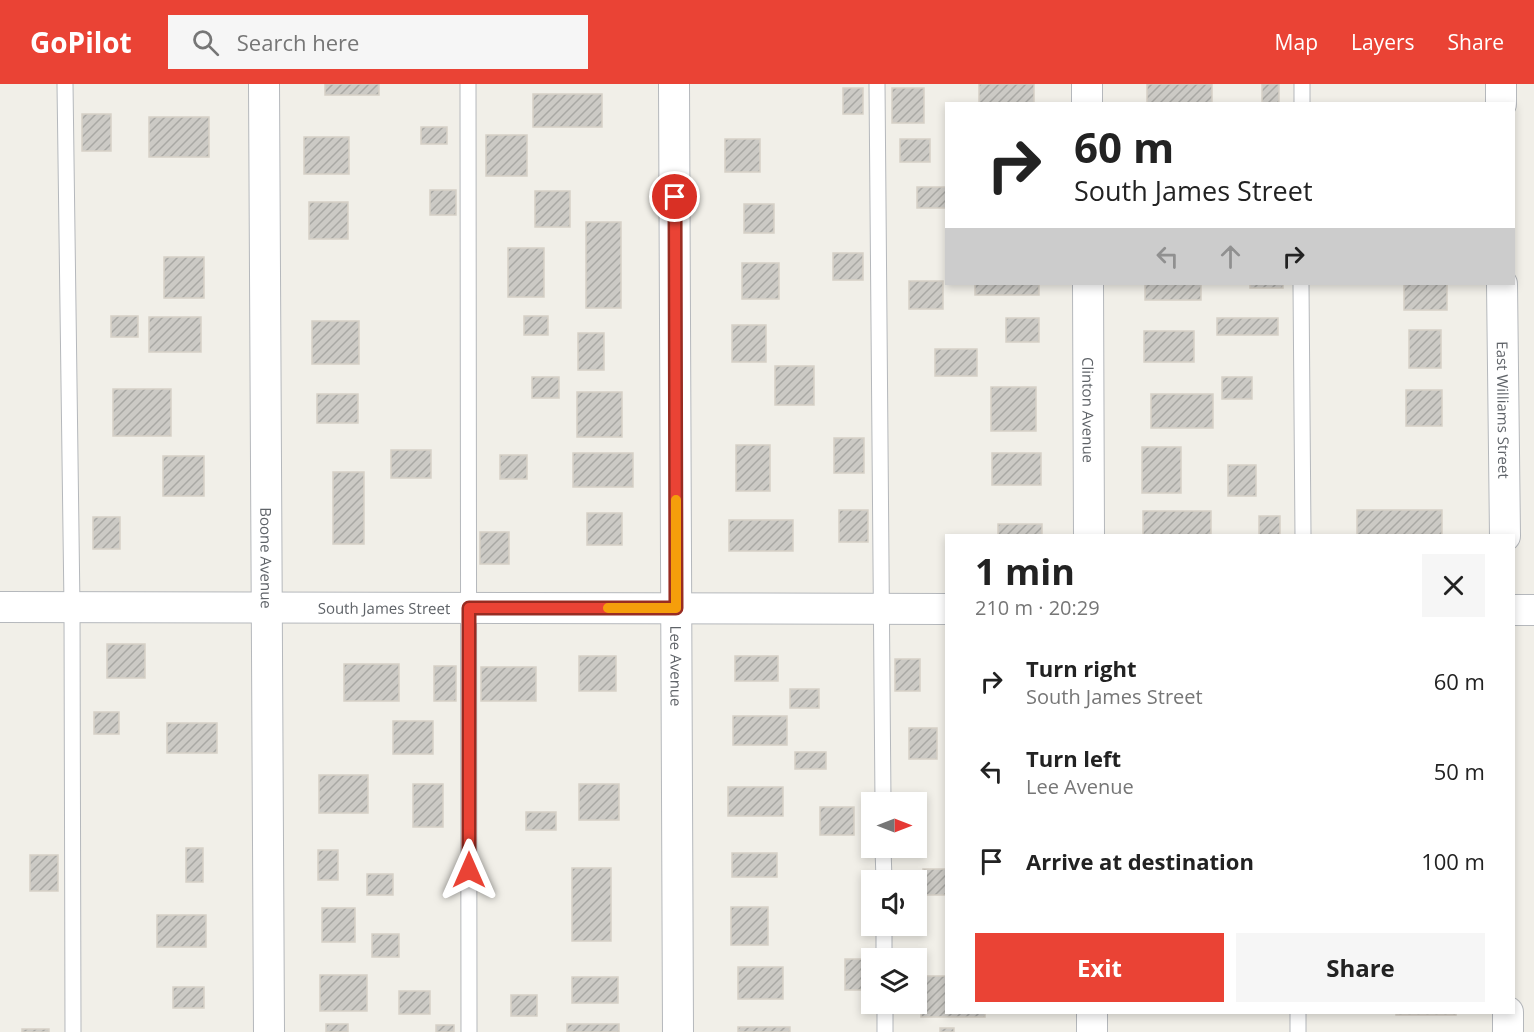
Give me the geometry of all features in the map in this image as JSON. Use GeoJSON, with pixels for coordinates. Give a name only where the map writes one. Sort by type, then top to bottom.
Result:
{"type":"FeatureCollection","features":[{"type":"Feature","properties":{"kind":"street","name":"Boone Avenue"},"geometry":{"type":"LineString","coordinates":[[264,84],[269,1032]]}},
{"type":"Feature","properties":{"kind":"street","name":"Lee Avenue"},"geometry":{"type":"LineString","coordinates":[[674,84],[678,1032]]}},
{"type":"Feature","properties":{"kind":"street"},"geometry":{"type":"LineString","coordinates":[[1087,84],[1087,102]]}},
{"type":"Feature","properties":{"kind":"street"},"geometry":{"type":"LineString","coordinates":[[1501,84],[1501,102]]}},
{"type":"Feature","properties":{"kind":"street","name":"Clinton Avenue"},"geometry":{"type":"LineString","coordinates":[[1088,285],[1089,534]]}},
{"type":"Feature","properties":{"kind":"street","name":"East Williams Street"},"geometry":{"type":"LineString","coordinates":[[1502,285],[1505,534]]}},
{"type":"Feature","properties":{"kind":"street","name":"South James Street"},"geometry":{"type":"LineString","coordinates":[[0,607],[945,609]]}},
{"type":"Feature","properties":{"kind":"street"},"geometry":{"type":"LineString","coordinates":[[1515,610],[1534,610]]}},
{"type":"Feature","properties":{"kind":"street"},"geometry":{"type":"LineString","coordinates":[[1092,1014],[1092,1032]]}},
{"type":"Feature","properties":{"kind":"street"},"geometry":{"type":"LineString","coordinates":[[1508,1014],[1508,1032]]}},
{"type":"Feature","properties":{"kind":"lane"},"geometry":{"type":"LineString","coordinates":[[65,84],[72,607],[73,1032]]}},
{"type":"Feature","properties":{"kind":"lane"},"geometry":{"type":"LineString","coordinates":[[468,84],[469,1032]]}},
{"type":"Feature","properties":{"kind":"lane"},"geometry":{"type":"LineString","coordinates":[[877,84],[883,792]]}},
{"type":"Feature","properties":{"kind":"lane"},"geometry":{"type":"LineString","coordinates":[[1302,84],[1302,102]]}},
{"type":"Feature","properties":{"kind":"lane"},"geometry":{"type":"LineString","coordinates":[[1301,285],[1303,534]]}},
{"type":"Feature","properties":{"kind":"lane"},"geometry":{"type":"LineString","coordinates":[[885,1014],[885,1032]]}},
{"type":"Feature","properties":{"kind":"lane"},"geometry":{"type":"LineString","coordinates":[[1298,1014],[1298,1032]]}},
{"type":"Feature","properties":{"kind":"building"},"geometry":{"type":"Polygon","coordinates":[[[325,84],[379,84],[379,95],[325,95],[325,84]]]}},
{"type":"Feature","properties":{"kind":"building"},"geometry":{"type":"Polygon","coordinates":[[[979,84],[1034,84],[1034,102],[979,102],[979,84]]]}},
{"type":"Feature","properties":{"kind":"building"},"geometry":{"type":"Polygon","coordinates":[[[1147,84],[1212,84],[1212,102],[1147,102],[1147,84]]]}},
{"type":"Feature","properties":{"kind":"building"},"geometry":{"type":"Polygon","coordinates":[[[1262,84],[1279,84],[1279,102],[1262,102],[1262,84]]]}},
{"type":"Feature","properties":{"kind":"building"},"geometry":{"type":"Polygon","coordinates":[[[843,88],[863,88],[863,114],[843,114],[843,88]]]}},
{"type":"Feature","properties":{"kind":"building"},"geometry":{"type":"Polygon","coordinates":[[[892,88],[924,88],[924,123],[892,123],[892,88]]]}},
{"type":"Feature","properties":{"kind":"building"},"geometry":{"type":"Polygon","coordinates":[[[533,94],[602,94],[602,127],[533,127],[533,94]]]}},
{"type":"Feature","properties":{"kind":"building"},"geometry":{"type":"Polygon","coordinates":[[[82,114],[111,114],[111,151],[82,151],[82,114]]]}},
{"type":"Feature","properties":{"kind":"building"},"geometry":{"type":"Polygon","coordinates":[[[149,117],[209,117],[209,157],[149,157],[149,117]]]}},
{"type":"Feature","properties":{"kind":"building"},"geometry":{"type":"Polygon","coordinates":[[[421,127],[447,127],[447,144],[421,144],[421,127]]]}},
{"type":"Feature","properties":{"kind":"building"},"geometry":{"type":"Polygon","coordinates":[[[486,135],[527,135],[527,176],[486,176],[486,135]]]}},
{"type":"Feature","properties":{"kind":"building"},"geometry":{"type":"Polygon","coordinates":[[[304,137],[349,137],[349,174],[304,174],[304,137]]]}},
{"type":"Feature","properties":{"kind":"building"},"geometry":{"type":"Polygon","coordinates":[[[725,139],[760,139],[760,172],[725,172],[725,139]]]}},
{"type":"Feature","properties":{"kind":"building"},"geometry":{"type":"Polygon","coordinates":[[[900,139],[930,139],[930,162],[900,162],[900,139]]]}},
{"type":"Feature","properties":{"kind":"building"},"geometry":{"type":"Polygon","coordinates":[[[917,187],[945,187],[945,208],[917,208],[917,187]]]}},
{"type":"Feature","properties":{"kind":"building"},"geometry":{"type":"Polygon","coordinates":[[[430,190],[456,190],[456,215],[430,215],[430,190]]]}},
{"type":"Feature","properties":{"kind":"building"},"geometry":{"type":"Polygon","coordinates":[[[535,191],[570,191],[570,227],[535,227],[535,191]]]}},
{"type":"Feature","properties":{"kind":"building"},"geometry":{"type":"Polygon","coordinates":[[[309,202],[348,202],[348,239],[309,239],[309,202]]]}},
{"type":"Feature","properties":{"kind":"building"},"geometry":{"type":"Polygon","coordinates":[[[744,204],[774,204],[774,233],[744,233],[744,204]]]}},
{"type":"Feature","properties":{"kind":"building"},"geometry":{"type":"Polygon","coordinates":[[[586,222],[621,222],[621,308],[586,308],[586,222]]]}},
{"type":"Feature","properties":{"kind":"building"},"geometry":{"type":"Polygon","coordinates":[[[508,248],[544,248],[544,297],[508,297],[508,248]]]}},
{"type":"Feature","properties":{"kind":"building"},"geometry":{"type":"Polygon","coordinates":[[[833,253],[863,253],[863,280],[833,280],[833,253]]]}},
{"type":"Feature","properties":{"kind":"building"},"geometry":{"type":"Polygon","coordinates":[[[164,257],[204,257],[204,298],[164,298],[164,257]]]}},
{"type":"Feature","properties":{"kind":"building"},"geometry":{"type":"Polygon","coordinates":[[[742,263],[779,263],[779,299],[742,299],[742,263]]]}},
{"type":"Feature","properties":{"kind":"building"},"geometry":{"type":"Polygon","coordinates":[[[909,281],[943,281],[943,309],[909,309],[909,281]]]}},
{"type":"Feature","properties":{"kind":"building"},"geometry":{"type":"Polygon","coordinates":[[[975,285],[1039,285],[1039,295],[975,295],[975,285]]]}},
{"type":"Feature","properties":{"kind":"building"},"geometry":{"type":"Polygon","coordinates":[[[1145,285],[1201,285],[1201,300],[1145,300],[1145,285]]]}},
{"type":"Feature","properties":{"kind":"building"},"geometry":{"type":"Polygon","coordinates":[[[1250,285],[1283,285],[1283,288],[1250,288],[1250,285]]]}},
{"type":"Feature","properties":{"kind":"building"},"geometry":{"type":"Polygon","coordinates":[[[1404,285],[1447,285],[1447,310],[1404,310],[1404,285]]]}},
{"type":"Feature","properties":{"kind":"building"},"geometry":{"type":"Polygon","coordinates":[[[111,316],[138,316],[138,337],[111,337],[111,316]]]}},
{"type":"Feature","properties":{"kind":"building"},"geometry":{"type":"Polygon","coordinates":[[[524,316],[548,316],[548,335],[524,335],[524,316]]]}},
{"type":"Feature","properties":{"kind":"building"},"geometry":{"type":"Polygon","coordinates":[[[149,317],[201,317],[201,352],[149,352],[149,317]]]}},
{"type":"Feature","properties":{"kind":"building"},"geometry":{"type":"Polygon","coordinates":[[[1006,318],[1039,318],[1039,342],[1006,342],[1006,318]]]}},
{"type":"Feature","properties":{"kind":"building"},"geometry":{"type":"Polygon","coordinates":[[[1217,318],[1278,318],[1278,335],[1217,335],[1217,318]]]}},
{"type":"Feature","properties":{"kind":"building"},"geometry":{"type":"Polygon","coordinates":[[[312,321],[359,321],[359,364],[312,364],[312,321]]]}},
{"type":"Feature","properties":{"kind":"building"},"geometry":{"type":"Polygon","coordinates":[[[732,325],[766,325],[766,362],[732,362],[732,325]]]}},
{"type":"Feature","properties":{"kind":"building"},"geometry":{"type":"Polygon","coordinates":[[[1409,330],[1441,330],[1441,368],[1409,368],[1409,330]]]}},
{"type":"Feature","properties":{"kind":"building"},"geometry":{"type":"Polygon","coordinates":[[[1144,331],[1194,331],[1194,362],[1144,362],[1144,331]]]}},
{"type":"Feature","properties":{"kind":"building"},"geometry":{"type":"Polygon","coordinates":[[[578,333],[604,333],[604,370],[578,370],[578,333]]]}},
{"type":"Feature","properties":{"kind":"building"},"geometry":{"type":"Polygon","coordinates":[[[935,349],[977,349],[977,376],[935,376],[935,349]]]}},
{"type":"Feature","properties":{"kind":"building"},"geometry":{"type":"Polygon","coordinates":[[[775,366],[814,366],[814,405],[775,405],[775,366]]]}},
{"type":"Feature","properties":{"kind":"building"},"geometry":{"type":"Polygon","coordinates":[[[532,377],[559,377],[559,398],[532,398],[532,377]]]}},
{"type":"Feature","properties":{"kind":"building"},"geometry":{"type":"Polygon","coordinates":[[[1222,377],[1252,377],[1252,399],[1222,399],[1222,377]]]}},
{"type":"Feature","properties":{"kind":"building"},"geometry":{"type":"Polygon","coordinates":[[[991,387],[1036,387],[1036,431],[991,431],[991,387]]]}},
{"type":"Feature","properties":{"kind":"building"},"geometry":{"type":"Polygon","coordinates":[[[113,389],[171,389],[171,436],[113,436],[113,389]]]}},
{"type":"Feature","properties":{"kind":"building"},"geometry":{"type":"Polygon","coordinates":[[[1406,390],[1442,390],[1442,426],[1406,426],[1406,390]]]}},
{"type":"Feature","properties":{"kind":"building"},"geometry":{"type":"Polygon","coordinates":[[[577,392],[622,392],[622,437],[577,437],[577,392]]]}},
{"type":"Feature","properties":{"kind":"building"},"geometry":{"type":"Polygon","coordinates":[[[317,394],[358,394],[358,423],[317,423],[317,394]]]}},
{"type":"Feature","properties":{"kind":"building"},"geometry":{"type":"Polygon","coordinates":[[[1151,394],[1213,394],[1213,428],[1151,428],[1151,394]]]}},
{"type":"Feature","properties":{"kind":"building"},"geometry":{"type":"Polygon","coordinates":[[[834,438],[864,438],[864,473],[834,473],[834,438]]]}},
{"type":"Feature","properties":{"kind":"building"},"geometry":{"type":"Polygon","coordinates":[[[736,445],[770,445],[770,491],[736,491],[736,445]]]}},
{"type":"Feature","properties":{"kind":"building"},"geometry":{"type":"Polygon","coordinates":[[[1142,447],[1181,447],[1181,493],[1142,493],[1142,447]]]}},
{"type":"Feature","properties":{"kind":"building"},"geometry":{"type":"Polygon","coordinates":[[[391,450],[431,450],[431,478],[391,478],[391,450]]]}},
{"type":"Feature","properties":{"kind":"building"},"geometry":{"type":"Polygon","coordinates":[[[573,453],[633,453],[633,487],[573,487],[573,453]]]}},
{"type":"Feature","properties":{"kind":"building"},"geometry":{"type":"Polygon","coordinates":[[[992,453],[1041,453],[1041,485],[992,485],[992,453]]]}},
{"type":"Feature","properties":{"kind":"building"},"geometry":{"type":"Polygon","coordinates":[[[500,455],[527,455],[527,479],[500,479],[500,455]]]}},
{"type":"Feature","properties":{"kind":"building"},"geometry":{"type":"Polygon","coordinates":[[[163,456],[204,456],[204,496],[163,496],[163,456]]]}},
{"type":"Feature","properties":{"kind":"building"},"geometry":{"type":"Polygon","coordinates":[[[1228,465],[1256,465],[1256,496],[1228,496],[1228,465]]]}},
{"type":"Feature","properties":{"kind":"building"},"geometry":{"type":"Polygon","coordinates":[[[333,472],[364,472],[364,544],[333,544],[333,472]]]}},
{"type":"Feature","properties":{"kind":"building"},"geometry":{"type":"Polygon","coordinates":[[[839,510],[868,510],[868,542],[839,542],[839,510]]]}},
{"type":"Feature","properties":{"kind":"building"},"geometry":{"type":"Polygon","coordinates":[[[1357,510],[1442,510],[1442,534],[1357,534],[1357,510]]]}},
{"type":"Feature","properties":{"kind":"building"},"geometry":{"type":"Polygon","coordinates":[[[1143,511],[1211,511],[1211,534],[1143,534],[1143,511]]]}},
{"type":"Feature","properties":{"kind":"building"},"geometry":{"type":"Polygon","coordinates":[[[587,513],[622,513],[622,545],[587,545],[587,513]]]}},
{"type":"Feature","properties":{"kind":"building"},"geometry":{"type":"Polygon","coordinates":[[[1259,516],[1280,516],[1280,534],[1259,534],[1259,516]]]}},
{"type":"Feature","properties":{"kind":"building"},"geometry":{"type":"Polygon","coordinates":[[[93,517],[120,517],[120,549],[93,549],[93,517]]]}},
{"type":"Feature","properties":{"kind":"building"},"geometry":{"type":"Polygon","coordinates":[[[729,520],[793,520],[793,551],[729,551],[729,520]]]}},
{"type":"Feature","properties":{"kind":"building"},"geometry":{"type":"Polygon","coordinates":[[[998,524],[1042,524],[1042,534],[998,534],[998,524]]]}},
{"type":"Feature","properties":{"kind":"building"},"geometry":{"type":"Polygon","coordinates":[[[480,532],[509,532],[509,564],[480,564],[480,532]]]}},
{"type":"Feature","properties":{"kind":"building"},"geometry":{"type":"Polygon","coordinates":[[[107,644],[145,644],[145,678],[107,678],[107,644]]]}},
{"type":"Feature","properties":{"kind":"building"},"geometry":{"type":"Polygon","coordinates":[[[579,656],[616,656],[616,691],[579,691],[579,656]]]}},
{"type":"Feature","properties":{"kind":"building"},"geometry":{"type":"Polygon","coordinates":[[[735,656],[778,656],[778,681],[735,681],[735,656]]]}},
{"type":"Feature","properties":{"kind":"building"},"geometry":{"type":"Polygon","coordinates":[[[895,659],[920,659],[920,691],[895,691],[895,659]]]}},
{"type":"Feature","properties":{"kind":"building"},"geometry":{"type":"Polygon","coordinates":[[[344,664],[399,664],[399,701],[344,701],[344,664]]]}},
{"type":"Feature","properties":{"kind":"building"},"geometry":{"type":"Polygon","coordinates":[[[434,666],[456,666],[456,701],[434,701],[434,666]]]}},
{"type":"Feature","properties":{"kind":"building"},"geometry":{"type":"Polygon","coordinates":[[[481,667],[536,667],[536,701],[481,701],[481,667]]]}},
{"type":"Feature","properties":{"kind":"building"},"geometry":{"type":"Polygon","coordinates":[[[790,689],[819,689],[819,708],[790,708],[790,689]]]}},
{"type":"Feature","properties":{"kind":"building"},"geometry":{"type":"Polygon","coordinates":[[[94,712],[119,712],[119,734],[94,734],[94,712]]]}},
{"type":"Feature","properties":{"kind":"building"},"geometry":{"type":"Polygon","coordinates":[[[733,716],[787,716],[787,745],[733,745],[733,716]]]}},
{"type":"Feature","properties":{"kind":"building"},"geometry":{"type":"Polygon","coordinates":[[[393,721],[433,721],[433,754],[393,754],[393,721]]]}},
{"type":"Feature","properties":{"kind":"building"},"geometry":{"type":"Polygon","coordinates":[[[167,723],[217,723],[217,753],[167,753],[167,723]]]}},
{"type":"Feature","properties":{"kind":"building"},"geometry":{"type":"Polygon","coordinates":[[[909,728],[937,728],[937,759],[909,759],[909,728]]]}},
{"type":"Feature","properties":{"kind":"building"},"geometry":{"type":"Polygon","coordinates":[[[795,752],[826,752],[826,769],[795,769],[795,752]]]}},
{"type":"Feature","properties":{"kind":"building"},"geometry":{"type":"Polygon","coordinates":[[[319,775],[368,775],[368,813],[319,813],[319,775]]]}},
{"type":"Feature","properties":{"kind":"building"},"geometry":{"type":"Polygon","coordinates":[[[413,784],[443,784],[443,827],[413,827],[413,784]]]}},
{"type":"Feature","properties":{"kind":"building"},"geometry":{"type":"Polygon","coordinates":[[[579,784],[619,784],[619,820],[579,820],[579,784]]]}},
{"type":"Feature","properties":{"kind":"building"},"geometry":{"type":"Polygon","coordinates":[[[728,787],[783,787],[783,816],[728,816],[728,787]]]}},
{"type":"Feature","properties":{"kind":"building"},"geometry":{"type":"Polygon","coordinates":[[[820,807],[854,807],[854,835],[820,835],[820,807]]]}},
{"type":"Feature","properties":{"kind":"building"},"geometry":{"type":"Polygon","coordinates":[[[526,812],[556,812],[556,830],[526,830],[526,812]]]}},
{"type":"Feature","properties":{"kind":"building"},"geometry":{"type":"Polygon","coordinates":[[[186,848],[203,848],[203,882],[186,882],[186,848]]]}},
{"type":"Feature","properties":{"kind":"building"},"geometry":{"type":"Polygon","coordinates":[[[318,850],[338,850],[338,880],[318,880],[318,850]]]}},
{"type":"Feature","properties":{"kind":"building"},"geometry":{"type":"Polygon","coordinates":[[[732,853],[777,853],[777,877],[732,877],[732,853]]]}},
{"type":"Feature","properties":{"kind":"building"},"geometry":{"type":"Polygon","coordinates":[[[30,855],[58,855],[58,891],[30,891],[30,855]]]}},
{"type":"Feature","properties":{"kind":"building"},"geometry":{"type":"Polygon","coordinates":[[[572,868],[611,868],[611,941],[572,941],[572,868]]]}},
{"type":"Feature","properties":{"kind":"building"},"geometry":{"type":"Polygon","coordinates":[[[923,869],[945,869],[945,895],[927,895],[927,870],[923,869]]]}},
{"type":"Feature","properties":{"kind":"building"},"geometry":{"type":"Polygon","coordinates":[[[367,874],[393,874],[393,895],[367,895],[367,874]]]}},
{"type":"Feature","properties":{"kind":"building"},"geometry":{"type":"Polygon","coordinates":[[[731,907],[768,907],[768,945],[731,945],[731,907]]]}},
{"type":"Feature","properties":{"kind":"building"},"geometry":{"type":"Polygon","coordinates":[[[322,908],[355,908],[355,942],[322,942],[322,908]]]}},
{"type":"Feature","properties":{"kind":"building"},"geometry":{"type":"Polygon","coordinates":[[[157,915],[206,915],[206,947],[157,947],[157,915]]]}},
{"type":"Feature","properties":{"kind":"building"},"geometry":{"type":"Polygon","coordinates":[[[372,934],[399,934],[399,957],[372,957],[372,934]]]}},
{"type":"Feature","properties":{"kind":"building"},"geometry":{"type":"Polygon","coordinates":[[[845,959],[861,959],[861,990],[845,990],[845,959]]]}},
{"type":"Feature","properties":{"kind":"building"},"geometry":{"type":"Polygon","coordinates":[[[738,967],[783,967],[783,999],[738,999],[738,967]]]}},
{"type":"Feature","properties":{"kind":"building"},"geometry":{"type":"Polygon","coordinates":[[[320,975],[367,975],[367,1011],[320,1011],[320,975]]]}},
{"type":"Feature","properties":{"kind":"building"},"geometry":{"type":"Polygon","coordinates":[[[927,976],[945,976],[945,1014],[985,1014],[985,1017],[921,1017],[921,1014],[927,1014],[927,976]]]}},
{"type":"Feature","properties":{"kind":"building"},"geometry":{"type":"Polygon","coordinates":[[[572,977],[618,977],[618,1003],[572,1003],[572,977]]]}},
{"type":"Feature","properties":{"kind":"building"},"geometry":{"type":"Polygon","coordinates":[[[173,987],[204,987],[204,1008],[173,1008],[173,987]]]}},
{"type":"Feature","properties":{"kind":"building"},"geometry":{"type":"Polygon","coordinates":[[[399,991],[430,991],[430,1014],[399,1014],[399,991]]]}},
{"type":"Feature","properties":{"kind":"building"},"geometry":{"type":"Polygon","coordinates":[[[511,995],[537,995],[537,1016],[511,1016],[511,995]]]}},
{"type":"Feature","properties":{"kind":"building"},"geometry":{"type":"Polygon","coordinates":[[[1396,1014],[1456,1014],[1456,1015],[1396,1014]]]}},
{"type":"Feature","properties":{"kind":"building"},"geometry":{"type":"Polygon","coordinates":[[[326,1024],[348,1024],[348,1032],[326,1032],[326,1024]]]}},
{"type":"Feature","properties":{"kind":"building"},"geometry":{"type":"Polygon","coordinates":[[[567,1024],[619,1024],[619,1032],[567,1032],[567,1024]]]}},
{"type":"Feature","properties":{"kind":"building"},"geometry":{"type":"Polygon","coordinates":[[[436,1025],[454,1025],[454,1032],[436,1032],[436,1025]]]}},
{"type":"Feature","properties":{"kind":"building"},"geometry":{"type":"Polygon","coordinates":[[[738,1027],[790,1027],[790,1032],[738,1032],[738,1027]]]}},
{"type":"Feature","properties":{"kind":"building"},"geometry":{"type":"Polygon","coordinates":[[[940,1028],[954,1028],[954,1032],[940,1032],[940,1028]]]}},
{"type":"Feature","properties":{"kind":"building"},"geometry":{"type":"Polygon","coordinates":[[[22,1029],[49,1029],[49,1032],[22,1032],[22,1029]]]}},
{"type":"Feature","properties":{"kind":"slow traffic"},"geometry":{"type":"LineString","coordinates":[[608,608],[676,608],[676,500]]}},
{"type":"Feature","properties":{"kind":"route"},"geometry":{"type":"LineString","coordinates":[[469,870],[469,608],[676,608],[675,197]]}}]}
